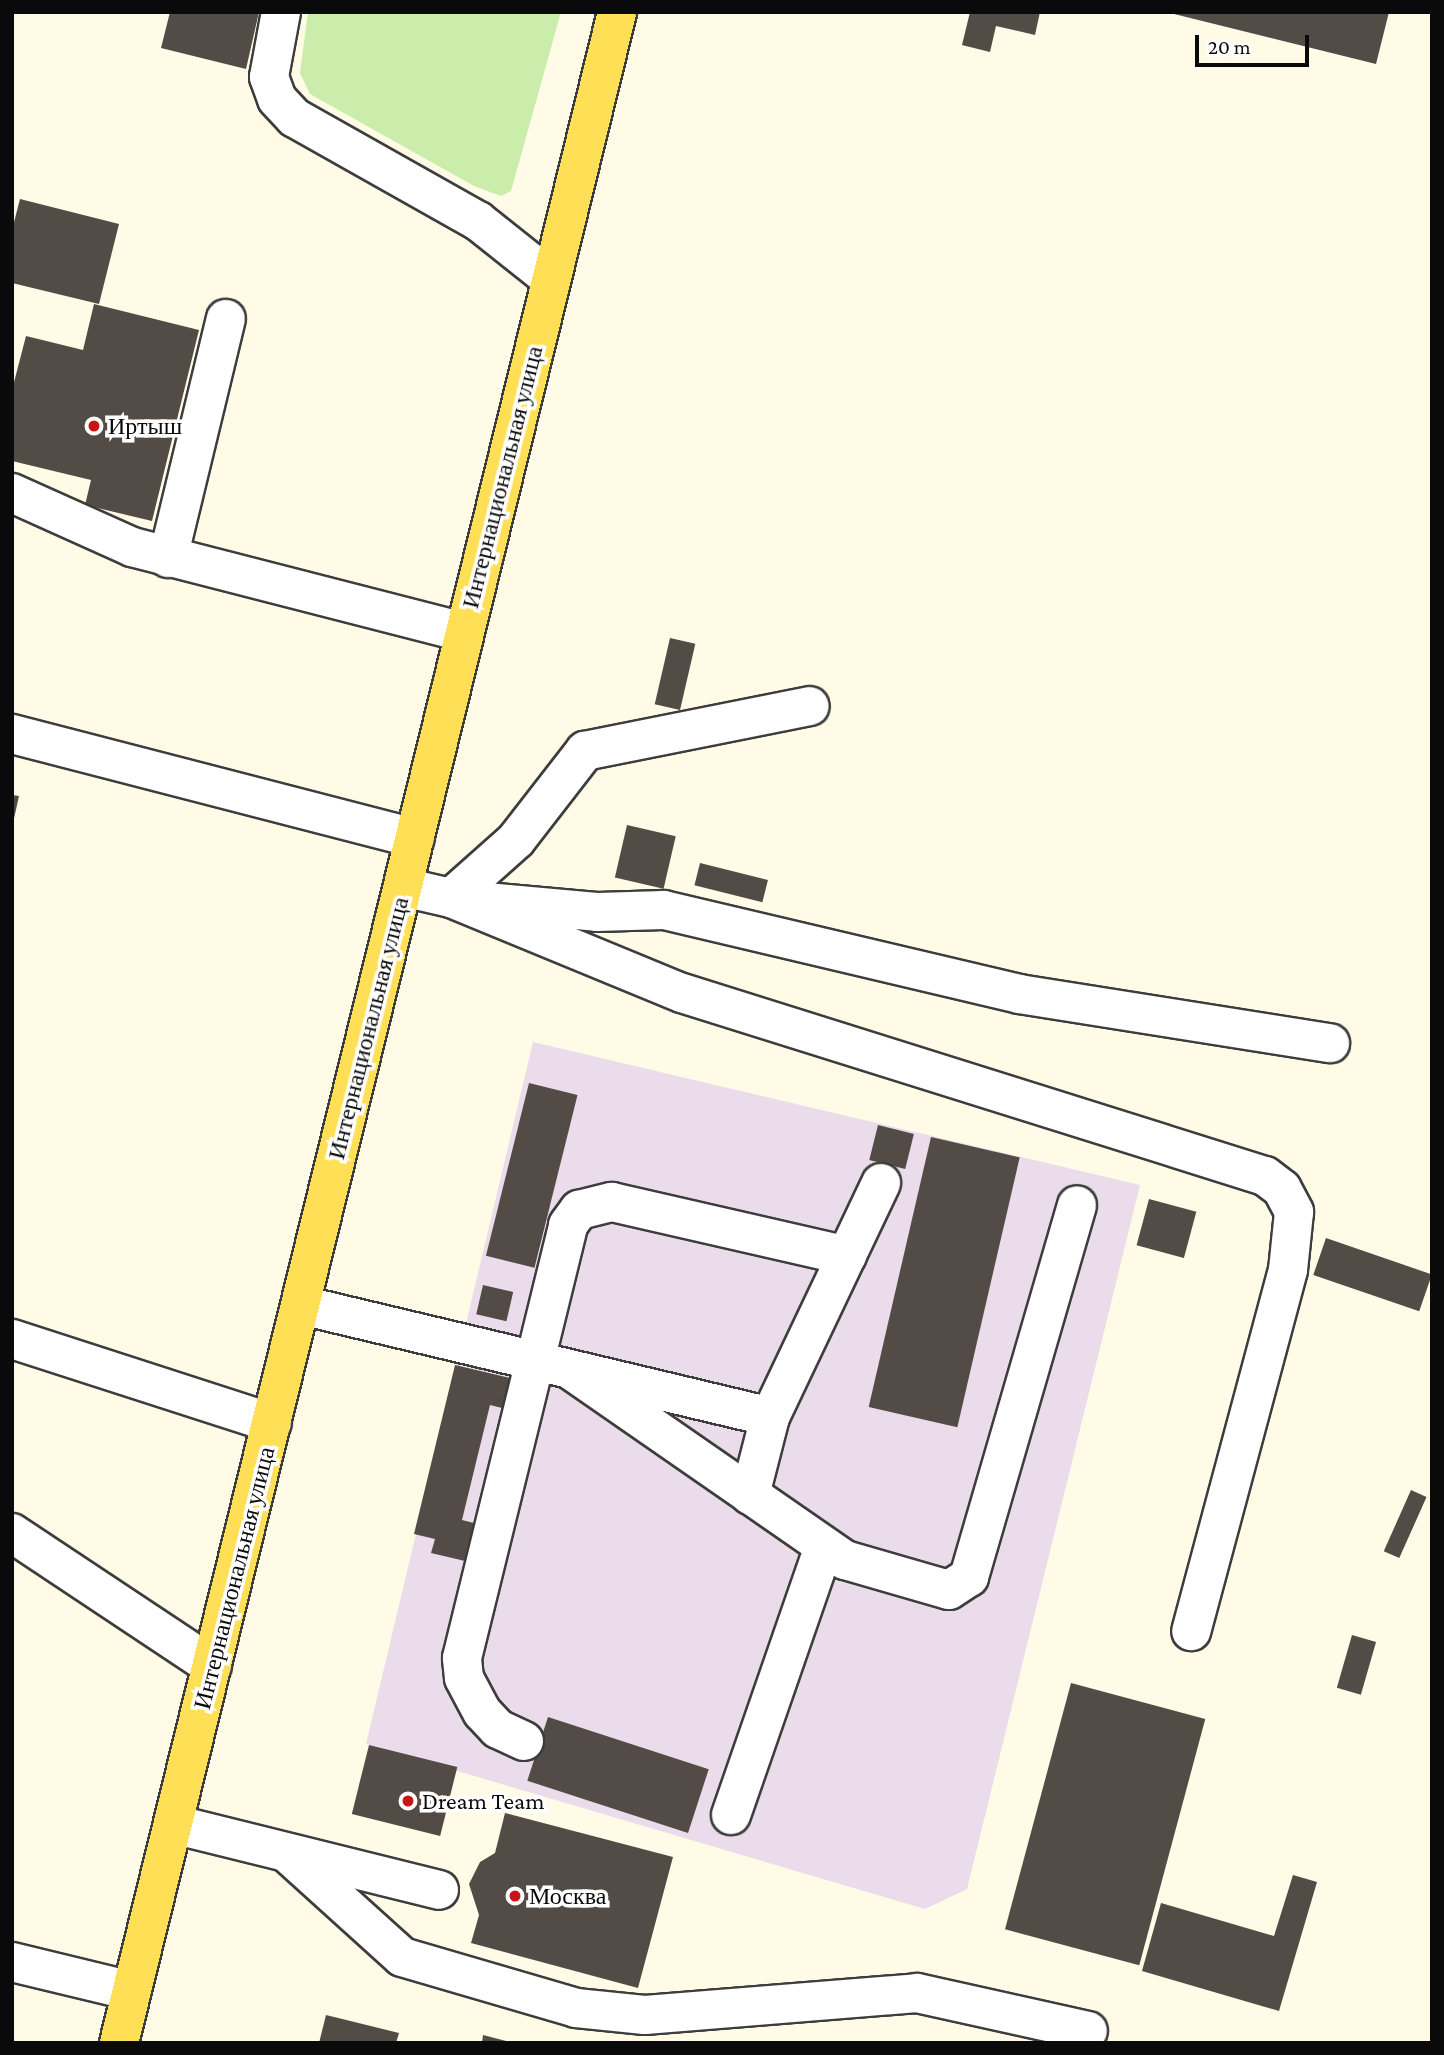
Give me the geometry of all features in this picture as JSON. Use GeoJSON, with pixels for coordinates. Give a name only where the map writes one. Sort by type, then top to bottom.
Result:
{"type":"FeatureCollection","features":[{"type":"Feature","properties":{"kind":"main road","name":"Интернациональная улица"},"geometry":{"type":"LineString","coordinates":[[119,2043],[617,12]]}},
{"type":"Feature","properties":{"kind":"lane"},"geometry":{"type":"LineString","coordinates":[[281,12],[269,78],[286,108],[478,221],[551,279]]}},
{"type":"Feature","properties":{"kind":"lane"},"geometry":{"type":"LineString","coordinates":[[168,558],[226,319]]}},
{"type":"Feature","properties":{"kind":"lane"},"geometry":{"type":"LineString","coordinates":[[12,493],[80,527],[168,558],[464,632]]}},
{"type":"Feature","properties":{"kind":"lane"},"geometry":{"type":"LineString","coordinates":[[451,898],[516,840],[585,751],[810,706]]}},
{"type":"Feature","properties":{"kind":"lane"},"geometry":{"type":"LineString","coordinates":[[12,734],[415,838]]}},
{"type":"Feature","properties":{"kind":"lane"},"geometry":{"type":"LineString","coordinates":[[403,887],[451,898],[579,911],[664,910],[1019,994],[1330,1043]]}},
{"type":"Feature","properties":{"kind":"lane"},"geometry":{"type":"LineString","coordinates":[[451,898],[682,993],[1265,1176],[1282,1189],[1294,1212],[1288,1270],[1191,1631]]}},
{"type":"Feature","properties":{"kind":"lane"},"geometry":{"type":"LineString","coordinates":[[750,1495],[770,1417],[881,1182]]}},
{"type":"Feature","properties":{"kind":"lane"},"geometry":{"type":"LineString","coordinates":[[524,1741],[498,1729],[482,1712],[464,1678],[462,1658],[552,1364],[568,1224],[579,1210],[596,1202],[846,1256]]}},
{"type":"Feature","properties":{"kind":"lane"},"geometry":{"type":"LineString","coordinates":[[552,1364],[824,1547],[859,1567],[949,1590],[969,1577],[1077,1205]]}},
{"type":"Feature","properties":{"kind":"lane"},"geometry":{"type":"LineString","coordinates":[[301,1305],[770,1417]]}},
{"type":"Feature","properties":{"kind":"lane"},"geometry":{"type":"LineString","coordinates":[[12,1339],[272,1423]]}},
{"type":"Feature","properties":{"kind":"lane"},"geometry":{"type":"LineString","coordinates":[[12,1533],[212,1666]]}},
{"type":"Feature","properties":{"kind":"lane"},"geometry":{"type":"LineString","coordinates":[[731,1815],[824,1547]]}},
{"type":"Feature","properties":{"kind":"lane"},"geometry":{"type":"LineString","coordinates":[[173,1824],[439,1890]]}},
{"type":"Feature","properties":{"kind":"lane"},"geometry":{"type":"LineString","coordinates":[[288,1853],[402,1957],[576,2008],[645,2015],[917,1993],[1088,2031]]}},
{"type":"Feature","properties":{"kind":"lane"},"geometry":{"type":"LineString","coordinates":[[12,1962],[132,1991]]}},
{"type":"Feature","properties":{"kind":"shaded area"},"geometry":{"type":"Polygon","coordinates":[[[533,1042],[1140,1185],[967,1889],[925,1909],[366,1744],[533,1042]]]}},
{"type":"Feature","properties":{"kind":"green space"},"geometry":{"type":"Polygon","coordinates":[[[308,12],[561,12],[511,191],[501,196],[474,186],[310,94],[300,73],[308,12]]]}},
{"type":"Feature","properties":{"kind":"building"},"geometry":{"type":"Polygon","coordinates":[[[170,12],[259,12],[246,69],[161,48],[170,12]]]}},
{"type":"Feature","properties":{"kind":"building"},"geometry":{"type":"Polygon","coordinates":[[[970,12],[1040,12],[1035,35],[996,26],[990,52],[962,45],[970,12]]]}},
{"type":"Feature","properties":{"kind":"building"},"geometry":{"type":"Polygon","coordinates":[[[1166,12],[1389,12],[1376,64],[1166,12]]]}},
{"type":"Feature","properties":{"kind":"building"},"geometry":{"type":"Polygon","coordinates":[[[20,199],[119,224],[99,304],[12,283],[12,230],[20,199]]]}},
{"type":"Feature","properties":{"kind":"building","name":"Иртыш"},"geometry":{"type":"Polygon","coordinates":[[[94,304],[199,330],[152,521],[85,505],[91,480],[12,461],[12,390],[26,336],[83,350],[94,304]]]}},
{"type":"Feature","properties":{"kind":"building"},"geometry":{"type":"Polygon","coordinates":[[[670,638],[695,644],[680,710],[655,704],[670,638]]]}},
{"type":"Feature","properties":{"kind":"building"},"geometry":{"type":"Polygon","coordinates":[[[12,795],[19,796],[13,823],[12,823],[12,795]]]}},
{"type":"Feature","properties":{"kind":"building"},"geometry":{"type":"Polygon","coordinates":[[[627,825],[676,836],[664,889],[615,878],[627,825]]]}},
{"type":"Feature","properties":{"kind":"building"},"geometry":{"type":"Polygon","coordinates":[[[700,863],[768,880],[762,902],[694,885],[700,863]]]}},
{"type":"Feature","properties":{"kind":"building"},"geometry":{"type":"Polygon","coordinates":[[[529,1083],[578,1095],[534,1268],[486,1256],[529,1083]]]}},
{"type":"Feature","properties":{"kind":"building"},"geometry":{"type":"Polygon","coordinates":[[[878,1125],[914,1134],[905,1169],[869,1160],[878,1125]]]}},
{"type":"Feature","properties":{"kind":"building"},"geometry":{"type":"Polygon","coordinates":[[[931,1137],[1020,1157],[957,1427],[869,1407],[931,1137]]]}},
{"type":"Feature","properties":{"kind":"building"},"geometry":{"type":"Polygon","coordinates":[[[1149,1199],[1196,1212],[1184,1258],[1137,1245],[1149,1199]]]}},
{"type":"Feature","properties":{"kind":"building"},"geometry":{"type":"Polygon","coordinates":[[[1326,1238],[1432,1274],[1419,1311],[1313,1275],[1326,1238]]]}},
{"type":"Feature","properties":{"kind":"building"},"geometry":{"type":"Polygon","coordinates":[[[483,1285],[513,1292],[506,1321],[476,1314],[483,1285]]]}},
{"type":"Feature","properties":{"kind":"building"},"geometry":{"type":"Polygon","coordinates":[[[455,1365],[510,1378],[502,1408],[490,1405],[462,1520],[474,1523],[465,1561],[431,1553],[435,1539],[414,1534],[455,1365]]]}},
{"type":"Feature","properties":{"kind":"building"},"geometry":{"type":"Polygon","coordinates":[[[1411,1490],[1427,1497],[1399,1558],[1384,1551],[1411,1490]]]}},
{"type":"Feature","properties":{"kind":"building"},"geometry":{"type":"Polygon","coordinates":[[[1352,1635],[1376,1642],[1361,1695],[1337,1688],[1352,1635]]]}},
{"type":"Feature","properties":{"kind":"building"},"geometry":{"type":"Polygon","coordinates":[[[1071,1683],[1205,1719],[1139,1965],[1005,1929],[1071,1683]]]}},
{"type":"Feature","properties":{"kind":"building"},"geometry":{"type":"Polygon","coordinates":[[[548,1717],[709,1769],[688,1833],[527,1781],[548,1717]]]}},
{"type":"Feature","properties":{"kind":"building"},"geometry":{"type":"Polygon","coordinates":[[[369,1745],[457,1767],[440,1836],[352,1814],[369,1745]]]}},
{"type":"Feature","properties":{"kind":"building"},"geometry":{"type":"Polygon","coordinates":[[[505,1813],[673,1857],[638,1988],[471,1943],[479,1915],[469,1884],[480,1862],[495,1853],[505,1813]]]}},
{"type":"Feature","properties":{"kind":"building"},"geometry":{"type":"Polygon","coordinates":[[[1293,1875],[1317,1882],[1279,2011],[1142,1971],[1161,1903],[1274,1936],[1293,1875]]]}},
{"type":"Feature","properties":{"kind":"building"},"geometry":{"type":"Polygon","coordinates":[[[326,2015],[399,2033],[396,2043],[319,2043],[326,2015]]]}},
{"type":"Feature","properties":{"kind":"building"},"geometry":{"type":"Polygon","coordinates":[[[483,2035],[510,2042],[510,2043],[482,2043],[483,2035]]]}},
{"type":"Feature","properties":{"kind":"place","name":"Иртыш"},"geometry":{"type":"Point","coordinates":[94,426]}},
{"type":"Feature","properties":{"kind":"place","name":"Dream Team"},"geometry":{"type":"Point","coordinates":[408,1801]}},
{"type":"Feature","properties":{"kind":"place","name":"Москва"},"geometry":{"type":"Point","coordinates":[515,1896]}}]}
